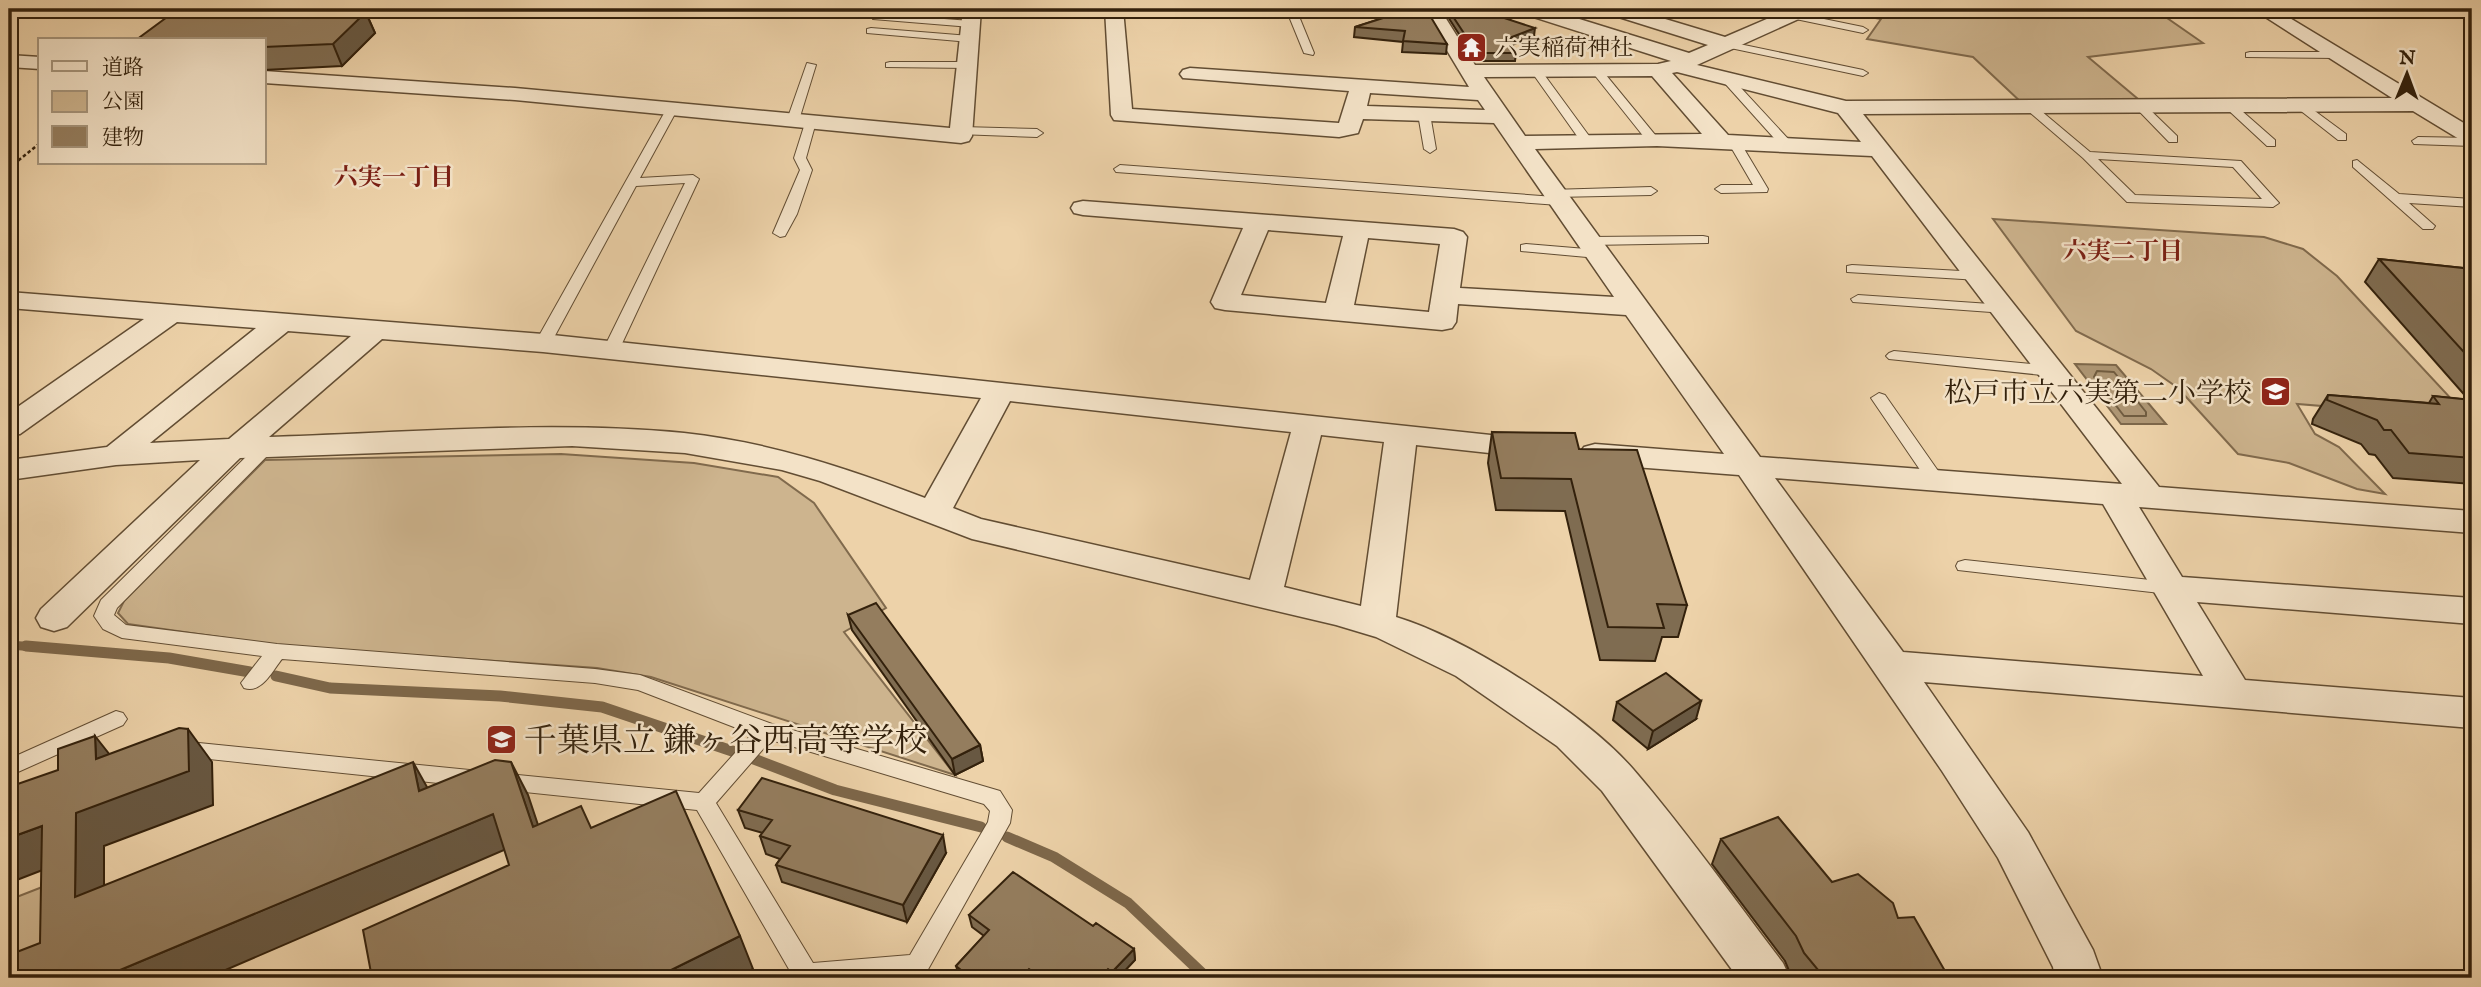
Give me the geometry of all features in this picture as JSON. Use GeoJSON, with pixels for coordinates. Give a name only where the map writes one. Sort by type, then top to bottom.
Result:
{"type":"FeatureCollection","features":[{"type":"Feature","properties":{"kind":"street"},"geometry":{"type":"LineString","coordinates":[[1114,9],[1122,115],[1339,130],[1350,128],[1361,86]]}},
{"type":"Feature","properties":{"kind":"street"},"geometry":{"type":"LineString","coordinates":[[1431,9],[1557,197],[1892,665],[2014,845],[2076,965],[2078,978]]}},
{"type":"Feature","properties":{"kind":"street"},"geometry":{"type":"LineString","coordinates":[[1613,9],[1725,44]]}},
{"type":"Feature","properties":{"kind":"street"},"geometry":{"type":"LineString","coordinates":[[2262,9],[2472,136]]}},
{"type":"Feature","properties":{"kind":"street"},"geometry":{"type":"LineString","coordinates":[[1544,10],[1675,65],[1846,108],[2416,104]]}},
{"type":"Feature","properties":{"kind":"street"},"geometry":{"type":"LineString","coordinates":[[1354,112],[1424,114],[1494,106],[1535,71],[1597,71],[1675,65],[1798,12]]}},
{"type":"Feature","properties":{"kind":"street"},"geometry":{"type":"LineString","coordinates":[[266,78],[515,94],[961,136],[971,24]]}},
{"type":"Feature","properties":{"kind":"street"},"geometry":{"type":"LineString","coordinates":[[9,61],[38,63]]}},
{"type":"Feature","properties":{"kind":"street"},"geometry":{"type":"LineString","coordinates":[[1675,65],[1727,142]]}},
{"type":"Feature","properties":{"kind":"street"},"geometry":{"type":"LineString","coordinates":[[1190,74],[1361,86],[1494,106],[1586,140],[1651,139],[1881,150]]}},
{"type":"Feature","properties":{"kind":"street"},"geometry":{"type":"LineString","coordinates":[[1227,121],[1244,78]]}},
{"type":"Feature","properties":{"kind":"street"},"geometry":{"type":"LineString","coordinates":[[1846,108],[2052,371],[2133,497],[2169,588],[2232,692]]}},
{"type":"Feature","properties":{"kind":"street"},"geometry":{"type":"LineString","coordinates":[[1083,208],[1454,237],[1442,322],[1225,302],[1258,222]]}},
{"type":"Feature","properties":{"kind":"street"},"geometry":{"type":"LineString","coordinates":[[1338,313],[1357,229]]}},
{"type":"Feature","properties":{"kind":"street"},"geometry":{"type":"LineString","coordinates":[[1446,295],[1636,307]]}},
{"type":"Feature","properties":{"kind":"street"},"geometry":{"type":"LineString","coordinates":[[9,300],[168,315],[543,343],[1401,435],[1750,468],[2472,522]]}},
{"type":"Feature","properties":{"kind":"street"},"geometry":{"type":"LineString","coordinates":[[9,427],[168,315]]}},
{"type":"Feature","properties":{"kind":"street"},"geometry":{"type":"LineString","coordinates":[[116,455],[282,322]]}},
{"type":"Feature","properties":{"kind":"street"},"geometry":{"type":"LineString","coordinates":[[54,618],[375,330]]}},
{"type":"Feature","properties":{"kind":"street"},"geometry":{"type":"LineString","coordinates":[[933,513],[999,393]]}},
{"type":"Feature","properties":{"kind":"street"},"geometry":{"type":"LineString","coordinates":[[1264,595],[1308,425]]}},
{"type":"Feature","properties":{"kind":"street"},"geometry":{"type":"LineString","coordinates":[[1377,624],[1401,435]]}},
{"type":"Feature","properties":{"kind":"street"},"geometry":{"type":"LineString","coordinates":[[9,470],[116,455],[244,449],[572,437],[685,443],[785,461],[832,474],[972,528],[1264,595],[1377,624],[1470,666],[1571,735],[1617,779],[1766,978]]}},
{"type":"Feature","properties":{"kind":"street"},"geometry":{"type":"LineString","coordinates":[[2169,588],[2472,611]]}},
{"type":"Feature","properties":{"kind":"street"},"geometry":{"type":"LineString","coordinates":[[1892,665],[2472,713]]}},
{"type":"Feature","properties":{"kind":"lane"},"geometry":{"type":"LineString","coordinates":[[1291,9],[1309,53]]}},
{"type":"Feature","properties":{"kind":"lane"},"geometry":{"type":"LineString","coordinates":[[1798,12],[1864,30]]}},
{"type":"Feature","properties":{"kind":"lane"},"geometry":{"type":"LineString","coordinates":[[877,18],[971,24]]}},
{"type":"Feature","properties":{"kind":"lane"},"geometry":{"type":"LineString","coordinates":[[871,32],[971,24]]}},
{"type":"Feature","properties":{"kind":"lane"},"geometry":{"type":"LineString","coordinates":[[1725,44],[1863,73]]}},
{"type":"Feature","properties":{"kind":"lane"},"geometry":{"type":"LineString","coordinates":[[2250,55],[2338,55]]}},
{"type":"Feature","properties":{"kind":"lane"},"geometry":{"type":"LineString","coordinates":[[780,233],[806,170],[800,158],[802,121],[811,65]]}},
{"type":"Feature","properties":{"kind":"lane"},"geometry":{"type":"LineString","coordinates":[[890,65],[968,65]]}},
{"type":"Feature","properties":{"kind":"lane"},"geometry":{"type":"LineString","coordinates":[[1535,71],[1586,140]]}},
{"type":"Feature","properties":{"kind":"lane"},"geometry":{"type":"LineString","coordinates":[[1597,71],[1651,139]]}},
{"type":"Feature","properties":{"kind":"lane"},"geometry":{"type":"LineString","coordinates":[[1725,77],[1787,145]]}},
{"type":"Feature","properties":{"kind":"lane"},"geometry":{"type":"LineString","coordinates":[[2300,105],[2342,137]]}},
{"type":"Feature","properties":{"kind":"lane"},"geometry":{"type":"LineString","coordinates":[[2140,106],[2173,139]]}},
{"type":"Feature","properties":{"kind":"lane"},"geometry":{"type":"LineString","coordinates":[[2230,106],[2271,143]]}},
{"type":"Feature","properties":{"kind":"lane"},"geometry":{"type":"LineString","coordinates":[[2030,107],[2087,155],[2132,199],[2273,203],[2237,164],[2087,155]]}},
{"type":"Feature","properties":{"kind":"lane"},"geometry":{"type":"LineString","coordinates":[[543,343],[671,110]]}},
{"type":"Feature","properties":{"kind":"lane"},"geometry":{"type":"LineString","coordinates":[[1424,114],[1430,149]]}},
{"type":"Feature","properties":{"kind":"lane"},"geometry":{"type":"LineString","coordinates":[[962,131],[1037,133]]}},
{"type":"Feature","properties":{"kind":"lane"},"geometry":{"type":"LineString","coordinates":[[2418,141],[2472,142]]}},
{"type":"Feature","properties":{"kind":"lane"},"geometry":{"type":"LineString","coordinates":[[1721,189],[1762,190],[1727,142]]}},
{"type":"Feature","properties":{"kind":"lane"},"geometry":{"type":"LineString","coordinates":[[2357,164],[2428,226]]}},
{"type":"Feature","properties":{"kind":"lane"},"geometry":{"type":"LineString","coordinates":[[1120,169],[1557,197],[1651,191]]}},
{"type":"Feature","properties":{"kind":"lane"},"geometry":{"type":"LineString","coordinates":[[611,350],[693,179],[632,182]]}},
{"type":"Feature","properties":{"kind":"lane"},"geometry":{"type":"LineString","coordinates":[[2399,198],[2472,203]]}},
{"type":"Feature","properties":{"kind":"lane"},"geometry":{"type":"LineString","coordinates":[[1526,248],[1703,240]]}},
{"type":"Feature","properties":{"kind":"lane"},"geometry":{"type":"LineString","coordinates":[[1852,269],[1979,276]]}},
{"type":"Feature","properties":{"kind":"lane"},"geometry":{"type":"LineString","coordinates":[[1858,299],[2005,309]]}},
{"type":"Feature","properties":{"kind":"lane"},"geometry":{"type":"LineString","coordinates":[[1894,356],[2052,371]]}},
{"type":"Feature","properties":{"kind":"lane"},"geometry":{"type":"LineString","coordinates":[[1880,398],[1937,482]]}},
{"type":"Feature","properties":{"kind":"lane"},"geometry":{"type":"LineString","coordinates":[[244,449],[108,605],[104,616],[110,624],[122,631],[277,651],[595,676],[640,683],[767,731],[992,797],[1001,810],[999,823],[917,965],[803,977],[704,802]]}},
{"type":"Feature","properties":{"kind":"lane"},"geometry":{"type":"LineString","coordinates":[[1965,566],[2169,588]]}},
{"type":"Feature","properties":{"kind":"lane"},"geometry":{"type":"LineString","coordinates":[[251,683],[277,651]]}},
{"type":"Feature","properties":{"kind":"lane"},"geometry":{"type":"LineString","coordinates":[[9,768],[116,719]]}},
{"type":"Feature","properties":{"kind":"lane"},"geometry":{"type":"LineString","coordinates":[[704,802],[767,731]]}},
{"type":"Feature","properties":{"kind":"lane"},"geometry":{"type":"LineString","coordinates":[[154,746],[704,802]]}},
{"type":"Feature","properties":{"kind":"path"},"geometry":{"type":"LineString","coordinates":[[9,168],[38,145]]}},
{"type":"Feature","properties":{"kind":"green space"},"geometry":{"type":"Polygon","coordinates":[[[1825,9],[2154,9],[2203,43],[2088,57],[2144,104],[2023,104],[1973,57],[1867,39],[1881,19],[1825,9]]]}},
{"type":"Feature","properties":{"kind":"green space"},"geometry":{"type":"Polygon","coordinates":[[[1993,219],[2264,237],[2303,249],[2337,276],[2469,418],[2297,404],[2315,434],[2339,447],[2385,494],[2357,489],[2289,463],[2238,454],[2178,388],[2151,369],[2076,331],[1993,219]]]}},
{"type":"Feature","properties":{"kind":"green space"},"geometry":{"type":"Polygon","coordinates":[[[561,454],[694,463],[778,477],[814,503],[886,608],[844,632],[955,775],[651,677],[597,668],[283,646],[128,624],[118,613],[124,601],[265,460],[561,454]]]}},
{"type":"Feature","properties":{"kind":"green space"},"geometry":{"type":"Polygon","coordinates":[[[55,882],[56,973],[9,978],[9,900],[55,882]]]}},
{"type":"Feature","properties":{"kind":"water"},"geometry":{"type":"Polygon","coordinates":[[[2075,364],[2116,365],[2166,424],[2121,424],[2075,364]]]}},
{"type":"Feature","properties":{"kind":"building"},"geometry":{"type":"Polygon","coordinates":[[[178,9],[336,9],[330,13],[366,12],[333,44],[266,47],[266,38],[139,38],[178,9]]]}},
{"type":"Feature","properties":{"kind":"building"},"geometry":{"type":"Polygon","coordinates":[[[1411,9],[1426,9],[1447,44],[1403,41],[1405,31],[1355,27],[1411,9]]]}},
{"type":"Feature","properties":{"kind":"building"},"geometry":{"type":"Polygon","coordinates":[[[1448,9],[1489,9],[1509,16],[1504,18],[1535,28],[1509,38],[1516,53],[1477,53],[1448,9]]]}},
{"type":"Feature","properties":{"kind":"building"},"geometry":{"type":"Polygon","coordinates":[[[2379,259],[2472,269],[2472,361],[2379,259]]]}},
{"type":"Feature","properties":{"kind":"building"},"geometry":{"type":"Polygon","coordinates":[[[2328,395],[2439,404],[2433,396],[2472,400],[2472,458],[2409,453],[2391,430],[2384,430],[2377,420],[2327,400],[2328,395]]]}},
{"type":"Feature","properties":{"kind":"building"},"geometry":{"type":"Polygon","coordinates":[[[1492,432],[1575,433],[1579,449],[1637,450],[1687,605],[1657,604],[1664,628],[1608,627],[1571,479],[1501,478],[1492,432]]]}},
{"type":"Feature","properties":{"kind":"building"},"geometry":{"type":"Polygon","coordinates":[[[876,603],[980,745],[952,759],[848,615],[876,603]]]}},
{"type":"Feature","properties":{"kind":"building"},"geometry":{"type":"Polygon","coordinates":[[[1666,673],[1701,701],[1653,731],[1617,702],[1666,673]]]}},
{"type":"Feature","properties":{"kind":"building"},"geometry":{"type":"Polygon","coordinates":[[[179,728],[188,729],[189,771],[76,813],[75,897],[413,762],[419,791],[495,760],[511,762],[533,827],[581,806],[591,828],[676,791],[740,936],[655,978],[372,978],[363,930],[509,865],[493,814],[101,978],[9,978],[9,955],[40,943],[42,826],[9,838],[9,787],[58,770],[58,749],[95,736],[96,759],[179,728]]]}},
{"type":"Feature","properties":{"kind":"building"},"geometry":{"type":"Polygon","coordinates":[[[762,778],[943,835],[903,905],[776,865],[790,846],[760,836],[772,820],[738,810],[762,778]]]}},
{"type":"Feature","properties":{"kind":"building"},"geometry":{"type":"Polygon","coordinates":[[[1778,817],[1832,882],[1858,874],[1893,903],[1898,918],[1914,917],[1945,971],[1823,976],[1804,953],[1796,936],[1721,839],[1778,817]]]}},
{"type":"Feature","properties":{"kind":"building"},"geometry":{"type":"Polygon","coordinates":[[[1013,872],[1093,926],[1096,923],[1134,949],[1112,972],[1108,969],[1100,978],[1042,978],[1029,969],[1021,978],[971,978],[956,966],[989,930],[969,915],[1013,872]]]}},
{"type":"Feature","properties":{"kind":"waterway"},"geometry":{"type":"LineString","coordinates":[[9,645],[48,648]]}},
{"type":"Feature","properties":{"kind":"waterway"},"geometry":{"type":"LineString","coordinates":[[26,646],[169,658],[250,672]]}},
{"type":"Feature","properties":{"kind":"waterway"},"geometry":{"type":"LineString","coordinates":[[276,676],[330,688],[500,696],[602,707],[735,752]]}},
{"type":"Feature","properties":{"kind":"waterway"},"geometry":{"type":"LineString","coordinates":[[754,759],[835,790],[981,827]]}},
{"type":"Feature","properties":{"kind":"waterway"},"geometry":{"type":"LineString","coordinates":[[1007,837],[1054,857],[1128,903],[1207,978]]}},
{"type":"Feature","properties":{"kind":"place","name":"六実稲荷神社"},"geometry":{"type":"Point","coordinates":[1472,47]}},
{"type":"Feature","properties":{"kind":"place","name":"松戸市立六実第二小学校"},"geometry":{"type":"Point","coordinates":[2275,392]}},
{"type":"Feature","properties":{"kind":"place","name":"千葉県立 鎌ヶ谷西高等学校"},"geometry":{"type":"Point","coordinates":[501,739]}},
{"type":"Feature","properties":{"kind":"district","name":"六実一丁目"},"geometry":{"type":"Point","coordinates":[394,177]}},
{"type":"Feature","properties":{"kind":"district","name":"六実二丁目"},"geometry":{"type":"Point","coordinates":[2123,251]}}]}
